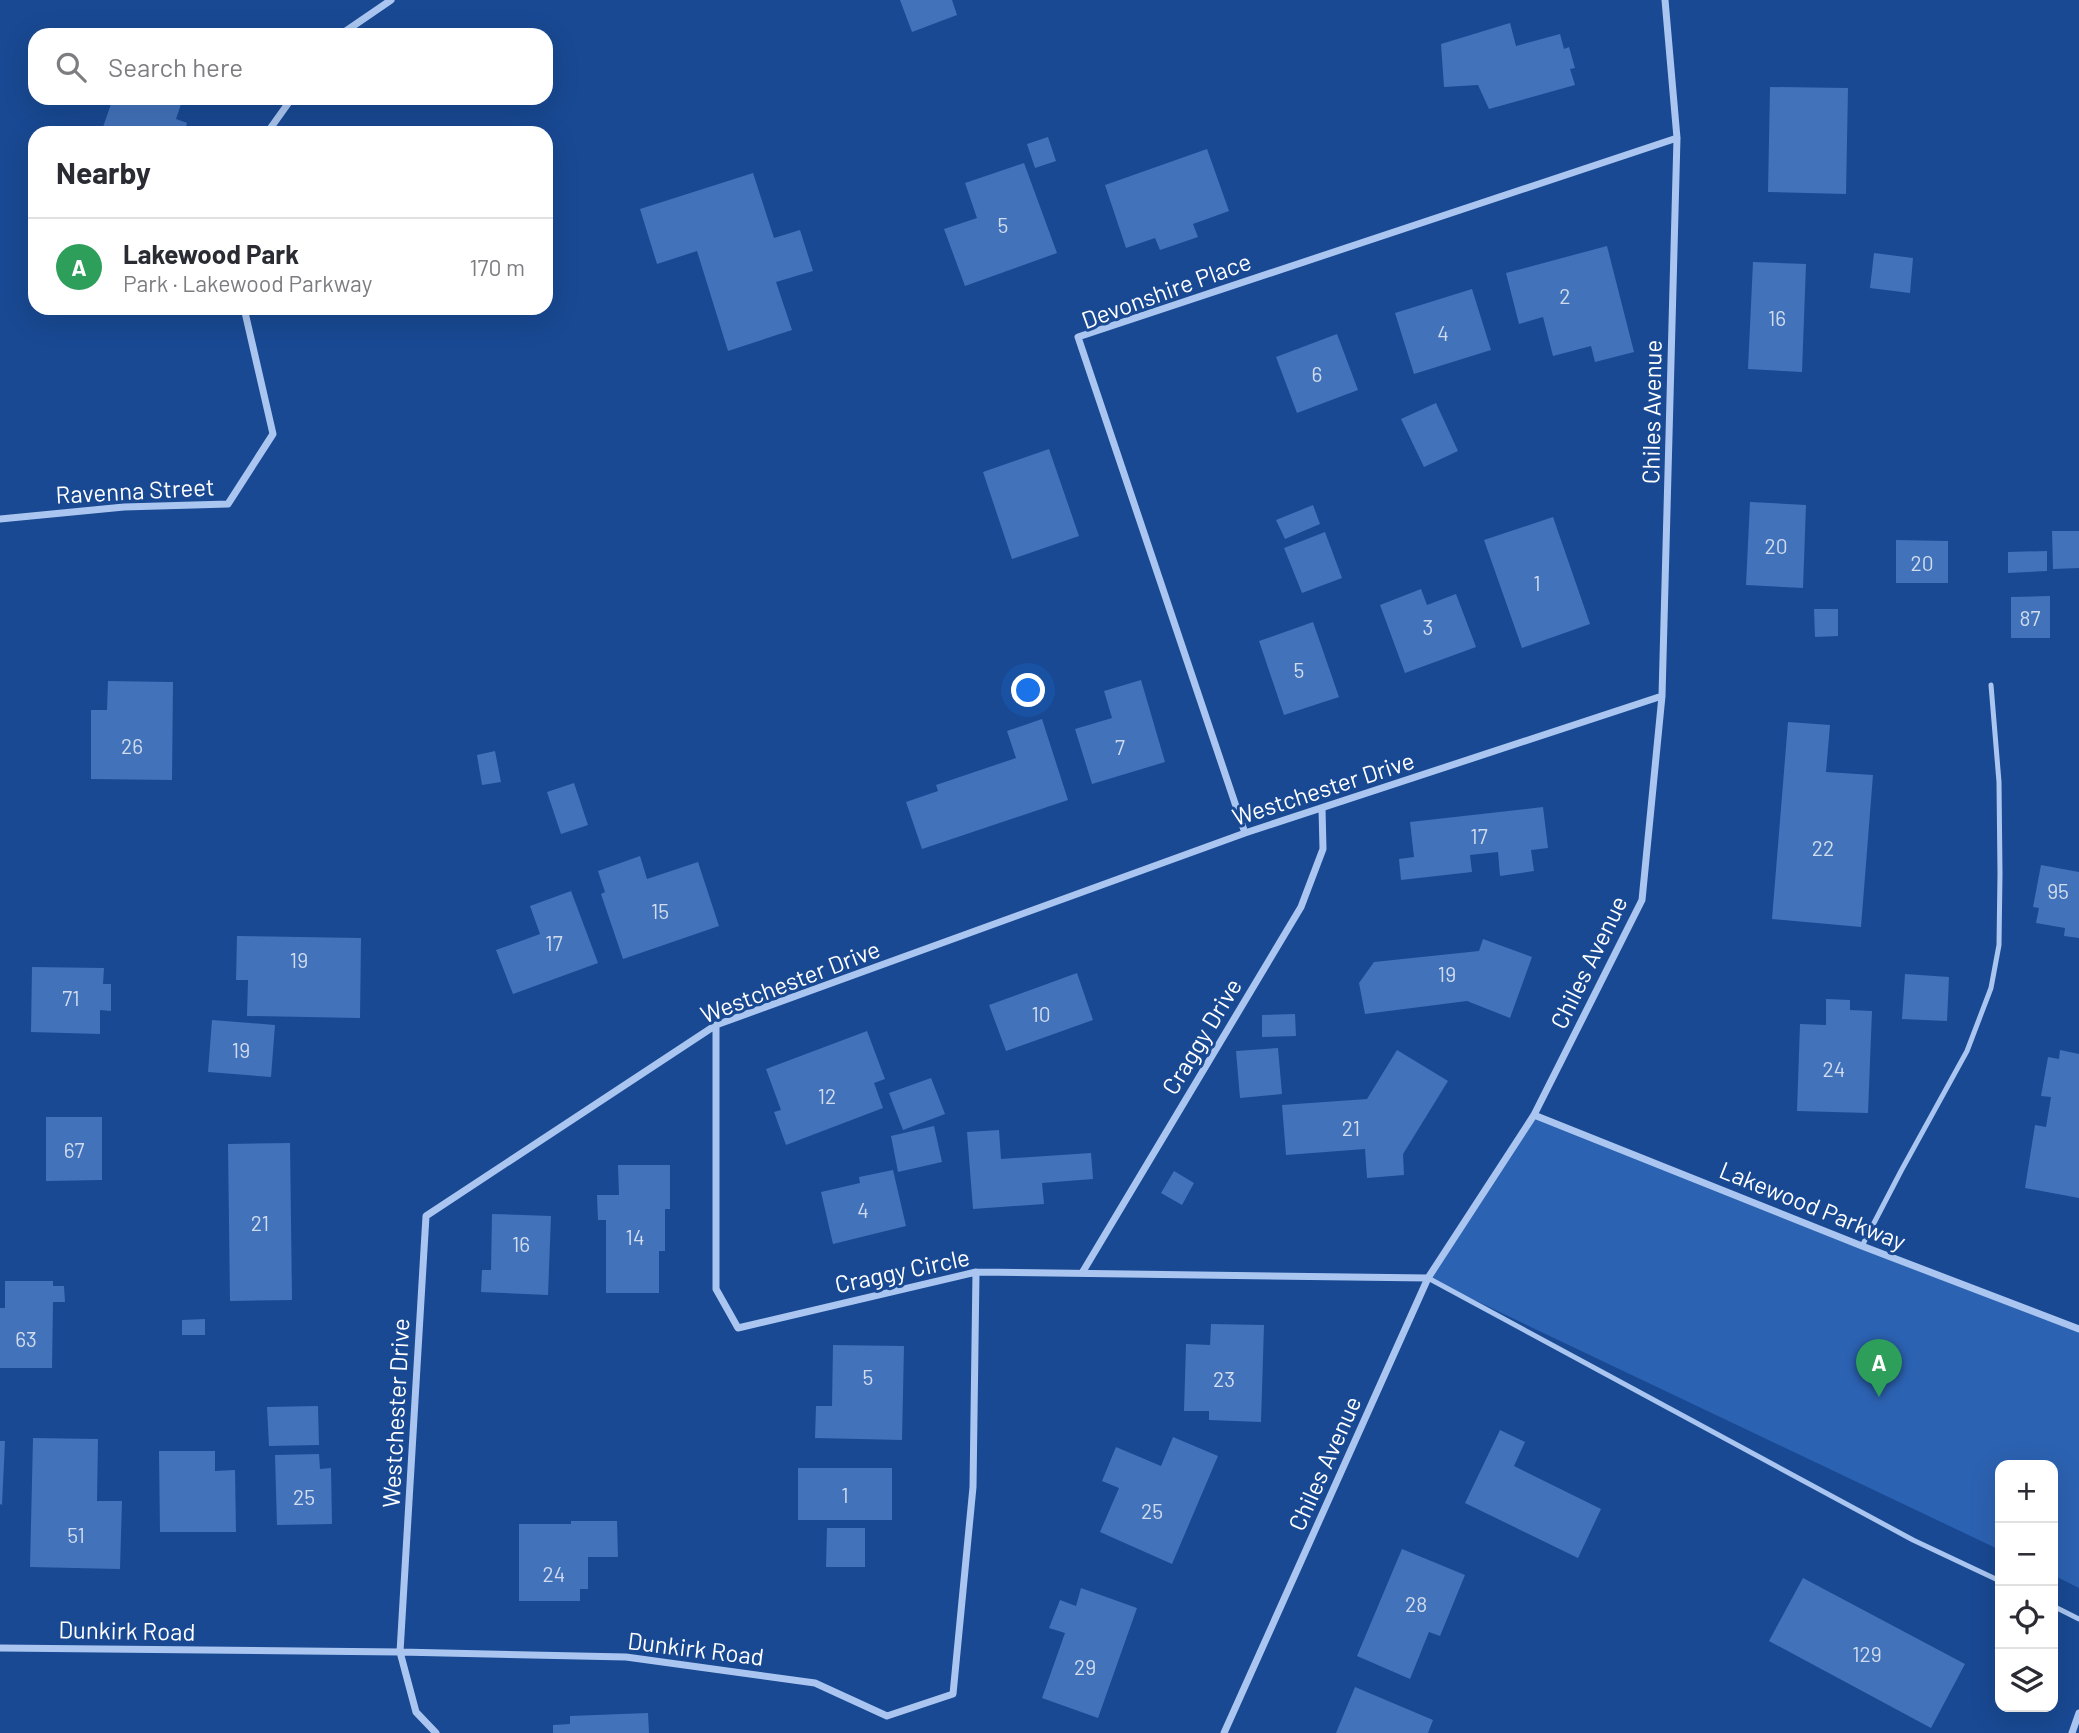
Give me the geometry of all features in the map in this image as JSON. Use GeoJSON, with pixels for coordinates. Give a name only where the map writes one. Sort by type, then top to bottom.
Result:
{"type":"FeatureCollection","features":[{"type":"Feature","properties":{"kind":"street"},"geometry":{"type":"LineString","coordinates":[[350,28],[391,0]]}},
{"type":"Feature","properties":{"kind":"street","name":"Chiles Avenue"},"geometry":{"type":"LineString","coordinates":[[1224,1733],[1429,1278],[1534,1115],[1642,900],[1662,696],[1677,138],[1665,0]]}},
{"type":"Feature","properties":{"kind":"street"},"geometry":{"type":"LineString","coordinates":[[272,126],[287,105]]}},
{"type":"Feature","properties":{"kind":"street","name":"Devonshire Place"},"geometry":{"type":"LineString","coordinates":[[1245,833],[1078,337],[1677,138]]}},
{"type":"Feature","properties":{"kind":"street","name":"Ravenna Street"},"geometry":{"type":"LineString","coordinates":[[0,519],[124,507],[228,504],[273,434],[246,315]]}},
{"type":"Feature","properties":{"kind":"street","name":"Westchester Drive"},"geometry":{"type":"LineString","coordinates":[[436,1733],[416,1712],[400,1652],[425,1216],[716,1025],[1245,833],[1662,696]]}},
{"type":"Feature","properties":{"kind":"street","name":"Craggy Drive"},"geometry":{"type":"LineString","coordinates":[[1082,1273],[1301,907],[1322,849],[1322,808]]}},
{"type":"Feature","properties":{"kind":"street","name":"Craggy Circle"},"geometry":{"type":"LineString","coordinates":[[716,1025],[716,1289],[738,1328],[976,1272],[1429,1278]]}},
{"type":"Feature","properties":{"kind":"street","name":"Lakewood Parkway"},"geometry":{"type":"LineString","coordinates":[[1534,1115],[2079,1329]]}},
{"type":"Feature","properties":{"kind":"street","name":"Dunkirk Road"},"geometry":{"type":"LineString","coordinates":[[0,1648],[626,1657],[815,1683],[887,1716],[953,1694],[973,1487],[976,1272]]}},
{"type":"Feature","properties":{"kind":"street"},"geometry":{"type":"LineString","coordinates":[[2072,1733],[2079,1713]]}},
{"type":"Feature","properties":{"kind":"lane"},"geometry":{"type":"LineString","coordinates":[[1862,1246],[1967,1051],[1991,988],[1999,945],[2000,874],[1999,782],[1991,685]]}},
{"type":"Feature","properties":{"kind":"lane"},"geometry":{"type":"LineString","coordinates":[[1429,1278],[1913,1540],[1995,1579]]}},
{"type":"Feature","properties":{"kind":"lane"},"geometry":{"type":"LineString","coordinates":[[2058,1608],[2079,1619]]}},
{"type":"Feature","properties":{"kind":"shaded area"},"geometry":{"type":"Polygon","coordinates":[[[1534,1115],[2079,1329],[2079,1588],[2058,1578],[2058,1460],[1995,1460],[1995,1548],[1428,1278],[1534,1115]]]}},
{"type":"Feature","properties":{"kind":"building"},"geometry":{"type":"Polygon","coordinates":[[[900,0],[952,0],[957,15],[912,32],[900,0]]]}},
{"type":"Feature","properties":{"kind":"building"},"geometry":{"type":"Polygon","coordinates":[[[1510,23],[1516,46],[1560,34],[1564,49],[1569,47],[1575,68],[1570,69],[1575,85],[1489,109],[1478,85],[1444,87],[1441,44],[1510,23]]]}},
{"type":"Feature","properties":{"kind":"building"},"geometry":{"type":"Polygon","coordinates":[[[1770,87],[1848,88],[1846,194],[1768,192],[1770,87]]]}},
{"type":"Feature","properties":{"kind":"building"},"geometry":{"type":"Polygon","coordinates":[[[111,105],[181,105],[176,119],[187,123],[186,126],[103,126],[111,105]]]}},
{"type":"Feature","properties":{"kind":"building"},"geometry":{"type":"Polygon","coordinates":[[[1048,137],[1056,161],[1035,168],[1027,144],[1048,137]]]}},
{"type":"Feature","properties":{"kind":"building"},"geometry":{"type":"Polygon","coordinates":[[[1207,149],[1229,211],[1193,224],[1198,237],[1160,250],[1155,238],[1126,248],[1105,185],[1207,149]]]}},
{"type":"Feature","properties":{"kind":"building"},"geometry":{"type":"Polygon","coordinates":[[[1024,163],[1057,253],[965,286],[944,229],[977,218],[965,183],[1024,163]]]}},
{"type":"Feature","properties":{"kind":"building"},"geometry":{"type":"Polygon","coordinates":[[[753,173],[774,238],[800,230],[813,271],[776,282],[792,330],[728,351],[697,251],[657,264],[640,209],[753,173]]]}},
{"type":"Feature","properties":{"kind":"building"},"geometry":{"type":"Polygon","coordinates":[[[1607,246],[1634,352],[1595,362],[1591,346],[1553,356],[1543,317],[1519,324],[1506,273],[1607,246]]]}},
{"type":"Feature","properties":{"kind":"building"},"geometry":{"type":"Polygon","coordinates":[[[1874,253],[1913,258],[1910,293],[1870,288],[1874,253]]]}},
{"type":"Feature","properties":{"kind":"building"},"geometry":{"type":"Polygon","coordinates":[[[1753,262],[1806,264],[1802,372],[1748,369],[1753,262]]]}},
{"type":"Feature","properties":{"kind":"building"},"geometry":{"type":"Polygon","coordinates":[[[1472,289],[1491,350],[1414,374],[1395,313],[1472,289]]]}},
{"type":"Feature","properties":{"kind":"building"},"geometry":{"type":"Polygon","coordinates":[[[1337,334],[1358,390],[1297,413],[1276,357],[1337,334]]]}},
{"type":"Feature","properties":{"kind":"building"},"geometry":{"type":"Polygon","coordinates":[[[1436,403],[1458,451],[1424,467],[1401,419],[1436,403]]]}},
{"type":"Feature","properties":{"kind":"building"},"geometry":{"type":"Polygon","coordinates":[[[1049,449],[1079,536],[1012,559],[983,472],[1049,449]]]}},
{"type":"Feature","properties":{"kind":"building"},"geometry":{"type":"Polygon","coordinates":[[[1750,502],[1806,505],[1803,588],[1746,585],[1750,502]]]}},
{"type":"Feature","properties":{"kind":"building"},"geometry":{"type":"Polygon","coordinates":[[[1313,505],[1320,524],[1285,539],[1276,520],[1313,505]]]}},
{"type":"Feature","properties":{"kind":"building"},"geometry":{"type":"Polygon","coordinates":[[[1553,517],[1590,624],[1522,648],[1484,540],[1553,517]]]}},
{"type":"Feature","properties":{"kind":"building"},"geometry":{"type":"Polygon","coordinates":[[[2052,531],[2079,531],[2079,568],[2053,569],[2052,531]]]}},
{"type":"Feature","properties":{"kind":"building"},"geometry":{"type":"Polygon","coordinates":[[[1325,532],[1342,578],[1302,593],[1284,548],[1325,532]]]}},
{"type":"Feature","properties":{"kind":"building"},"geometry":{"type":"Polygon","coordinates":[[[1896,540],[1948,541],[1948,583],[1896,583],[1896,540]]]}},
{"type":"Feature","properties":{"kind":"building"},"geometry":{"type":"Polygon","coordinates":[[[2047,551],[2047,571],[2008,573],[2008,552],[2047,551]]]}},
{"type":"Feature","properties":{"kind":"building"},"geometry":{"type":"Polygon","coordinates":[[[1421,589],[1427,605],[1456,594],[1476,647],[1405,673],[1380,605],[1421,589]]]}},
{"type":"Feature","properties":{"kind":"building"},"geometry":{"type":"Polygon","coordinates":[[[2050,596],[2050,638],[2011,638],[2011,597],[2050,596]]]}},
{"type":"Feature","properties":{"kind":"building"},"geometry":{"type":"Polygon","coordinates":[[[1814,609],[1838,609],[1838,636],[1815,637],[1814,609]]]}},
{"type":"Feature","properties":{"kind":"building"},"geometry":{"type":"Polygon","coordinates":[[[1313,622],[1339,697],[1284,715],[1259,641],[1313,622]]]}},
{"type":"Feature","properties":{"kind":"building"},"geometry":{"type":"Polygon","coordinates":[[[1141,680],[1165,762],[1092,784],[1075,729],[1112,718],[1104,691],[1141,680]]]}},
{"type":"Feature","properties":{"kind":"building"},"geometry":{"type":"Polygon","coordinates":[[[108,681],[173,682],[172,780],[91,779],[91,710],[107,710],[108,681]]]}},
{"type":"Feature","properties":{"kind":"building"},"geometry":{"type":"Polygon","coordinates":[[[1042,719],[1068,800],[922,849],[906,802],[938,791],[936,785],[1016,758],[1007,731],[1042,719]]]}},
{"type":"Feature","properties":{"kind":"building"},"geometry":{"type":"Polygon","coordinates":[[[1788,722],[1830,725],[1826,772],[1873,775],[1861,927],[1772,919],[1788,722]]]}},
{"type":"Feature","properties":{"kind":"building"},"geometry":{"type":"Polygon","coordinates":[[[495,751],[501,782],[482,785],[477,755],[495,751]]]}},
{"type":"Feature","properties":{"kind":"building"},"geometry":{"type":"Polygon","coordinates":[[[574,783],[588,825],[561,834],[547,792],[574,783]]]}},
{"type":"Feature","properties":{"kind":"building"},"geometry":{"type":"Polygon","coordinates":[[[1543,807],[1548,848],[1531,850],[1534,871],[1500,876],[1498,852],[1470,855],[1472,872],[1401,880],[1399,859],[1414,857],[1410,822],[1543,807]]]}},
{"type":"Feature","properties":{"kind":"building"},"geometry":{"type":"Polygon","coordinates":[[[640,856],[647,879],[698,862],[719,926],[623,959],[601,894],[605,892],[598,871],[640,856]]]}},
{"type":"Feature","properties":{"kind":"building"},"geometry":{"type":"Polygon","coordinates":[[[2041,865],[2079,872],[2079,938],[2064,936],[2065,928],[2036,923],[2039,908],[2033,907],[2041,865]]]}},
{"type":"Feature","properties":{"kind":"building"},"geometry":{"type":"Polygon","coordinates":[[[571,891],[598,963],[513,994],[496,950],[540,934],[530,906],[571,891]]]}},
{"type":"Feature","properties":{"kind":"building"},"geometry":{"type":"Polygon","coordinates":[[[237,936],[361,938],[360,1018],[247,1016],[248,980],[236,980],[237,936]]]}},
{"type":"Feature","properties":{"kind":"building"},"geometry":{"type":"Polygon","coordinates":[[[1483,939],[1532,957],[1510,1018],[1467,1001],[1365,1014],[1359,983],[1374,962],[1479,951],[1483,939]]]}},
{"type":"Feature","properties":{"kind":"building"},"geometry":{"type":"Polygon","coordinates":[[[32,967],[104,968],[103,984],[111,984],[111,1011],[100,1010],[100,1034],[31,1032],[32,967]]]}},
{"type":"Feature","properties":{"kind":"building"},"geometry":{"type":"Polygon","coordinates":[[[1077,973],[1093,1020],[1006,1051],[989,1005],[1077,973]]]}},
{"type":"Feature","properties":{"kind":"building"},"geometry":{"type":"Polygon","coordinates":[[[1905,974],[1949,977],[1947,1021],[1902,1019],[1905,974]]]}},
{"type":"Feature","properties":{"kind":"building"},"geometry":{"type":"Polygon","coordinates":[[[1826,999],[1850,1000],[1850,1010],[1872,1011],[1868,1113],[1797,1111],[1800,1024],[1826,1025],[1826,999]]]}},
{"type":"Feature","properties":{"kind":"building"},"geometry":{"type":"Polygon","coordinates":[[[1295,1014],[1296,1036],[1262,1037],[1262,1015],[1295,1014]]]}},
{"type":"Feature","properties":{"kind":"building"},"geometry":{"type":"Polygon","coordinates":[[[212,1020],[275,1025],[271,1077],[208,1072],[212,1020]]]}},
{"type":"Feature","properties":{"kind":"building"},"geometry":{"type":"Polygon","coordinates":[[[867,1031],[885,1079],[874,1083],[883,1108],[786,1145],[774,1112],[781,1110],[766,1069],[867,1031]]]}},
{"type":"Feature","properties":{"kind":"building"},"geometry":{"type":"Polygon","coordinates":[[[1278,1048],[1282,1094],[1240,1098],[1236,1051],[1278,1048]]]}},
{"type":"Feature","properties":{"kind":"building"},"geometry":{"type":"Polygon","coordinates":[[[1397,1050],[1448,1081],[1403,1154],[1404,1175],[1367,1178],[1365,1149],[1286,1155],[1282,1105],[1367,1099],[1397,1050]]]}},
{"type":"Feature","properties":{"kind":"building"},"geometry":{"type":"Polygon","coordinates":[[[2060,1050],[2079,1054],[2079,1198],[2025,1188],[2035,1125],[2046,1127],[2051,1097],[2041,1096],[2048,1057],[2059,1059],[2060,1050]]]}},
{"type":"Feature","properties":{"kind":"building"},"geometry":{"type":"Polygon","coordinates":[[[931,1078],[945,1114],[903,1130],[889,1093],[931,1078]]]}},
{"type":"Feature","properties":{"kind":"building"},"geometry":{"type":"Polygon","coordinates":[[[46,1117],[102,1117],[102,1180],[46,1181],[46,1117]]]}},
{"type":"Feature","properties":{"kind":"building"},"geometry":{"type":"Polygon","coordinates":[[[934,1126],[942,1162],[898,1172],[891,1136],[934,1126]]]}},
{"type":"Feature","properties":{"kind":"building"},"geometry":{"type":"Polygon","coordinates":[[[999,1130],[1001,1159],[1091,1153],[1093,1179],[1042,1183],[1044,1204],[973,1209],[967,1132],[999,1130]]]}},
{"type":"Feature","properties":{"kind":"building"},"geometry":{"type":"Polygon","coordinates":[[[290,1143],[292,1300],[230,1301],[228,1144],[290,1143]]]}},
{"type":"Feature","properties":{"kind":"building"},"geometry":{"type":"Polygon","coordinates":[[[618,1165],[670,1165],[670,1209],[665,1209],[665,1251],[659,1251],[659,1293],[606,1293],[606,1220],[598,1220],[597,1195],[619,1195],[618,1165]]]}},
{"type":"Feature","properties":{"kind":"building"},"geometry":{"type":"Polygon","coordinates":[[[893,1170],[906,1226],[833,1244],[821,1192],[860,1183],[859,1177],[893,1170]]]}},
{"type":"Feature","properties":{"kind":"building"},"geometry":{"type":"Polygon","coordinates":[[[1174,1171],[1194,1183],[1182,1205],[1161,1193],[1174,1171]]]}},
{"type":"Feature","properties":{"kind":"building"},"geometry":{"type":"Polygon","coordinates":[[[492,1214],[551,1216],[548,1295],[481,1292],[482,1270],[491,1270],[492,1214]]]}},
{"type":"Feature","properties":{"kind":"building"},"geometry":{"type":"Polygon","coordinates":[[[5,1281],[53,1281],[53,1286],[64,1286],[65,1302],[53,1302],[52,1368],[0,1368],[0,1308],[5,1308],[5,1281]]]}},
{"type":"Feature","properties":{"kind":"building"},"geometry":{"type":"Polygon","coordinates":[[[205,1319],[205,1335],[182,1335],[182,1320],[205,1319]]]}},
{"type":"Feature","properties":{"kind":"building"},"geometry":{"type":"Polygon","coordinates":[[[1211,1324],[1264,1325],[1261,1422],[1209,1420],[1209,1411],[1184,1411],[1186,1344],[1210,1345],[1211,1324]]]}},
{"type":"Feature","properties":{"kind":"building"},"geometry":{"type":"Polygon","coordinates":[[[833,1345],[904,1346],[902,1440],[815,1438],[816,1406],[832,1406],[833,1345]]]}},
{"type":"Feature","properties":{"kind":"building"},"geometry":{"type":"Polygon","coordinates":[[[318,1406],[319,1445],[269,1446],[267,1407],[318,1406]]]}},
{"type":"Feature","properties":{"kind":"building"},"geometry":{"type":"Polygon","coordinates":[[[1500,1430],[1525,1442],[1514,1466],[1601,1509],[1578,1558],[1465,1503],[1500,1430]]]}},
{"type":"Feature","properties":{"kind":"building"},"geometry":{"type":"Polygon","coordinates":[[[1173,1437],[1218,1456],[1172,1564],[1100,1532],[1119,1488],[1102,1481],[1116,1447],[1161,1466],[1173,1437]]]}},
{"type":"Feature","properties":{"kind":"building"},"geometry":{"type":"Polygon","coordinates":[[[33,1438],[98,1439],[97,1501],[122,1501],[120,1569],[30,1567],[33,1438]]]}},
{"type":"Feature","properties":{"kind":"building"},"geometry":{"type":"Polygon","coordinates":[[[0,1441],[5,1441],[2,1505],[0,1504],[0,1441]]]}},
{"type":"Feature","properties":{"kind":"building"},"geometry":{"type":"Polygon","coordinates":[[[159,1451],[215,1451],[215,1471],[235,1470],[236,1532],[160,1532],[159,1451]]]}},
{"type":"Feature","properties":{"kind":"building"},"geometry":{"type":"Polygon","coordinates":[[[319,1454],[320,1469],[331,1468],[332,1524],[277,1525],[275,1455],[319,1454]]]}},
{"type":"Feature","properties":{"kind":"building"},"geometry":{"type":"Polygon","coordinates":[[[798,1468],[892,1468],[892,1520],[798,1520],[798,1468]]]}},
{"type":"Feature","properties":{"kind":"building"},"geometry":{"type":"Polygon","coordinates":[[[571,1521],[617,1521],[618,1557],[588,1557],[588,1589],[580,1589],[580,1601],[519,1601],[519,1524],[571,1524],[571,1521]]]}},
{"type":"Feature","properties":{"kind":"building"},"geometry":{"type":"Polygon","coordinates":[[[827,1528],[865,1528],[865,1567],[826,1567],[827,1528]]]}},
{"type":"Feature","properties":{"kind":"building"},"geometry":{"type":"Polygon","coordinates":[[[1402,1549],[1465,1575],[1440,1636],[1429,1632],[1410,1679],[1357,1656],[1402,1549]]]}},
{"type":"Feature","properties":{"kind":"building"},"geometry":{"type":"Polygon","coordinates":[[[1803,1578],[1965,1664],[1931,1728],[1769,1641],[1803,1578]]]}},
{"type":"Feature","properties":{"kind":"building"},"geometry":{"type":"Polygon","coordinates":[[[1081,1588],[1137,1608],[1098,1718],[1042,1698],[1065,1633],[1049,1628],[1060,1600],[1076,1606],[1081,1588]]]}},
{"type":"Feature","properties":{"kind":"building"},"geometry":{"type":"Polygon","coordinates":[[[1355,1687],[1433,1720],[1428,1733],[1336,1733],[1355,1687]]]}},
{"type":"Feature","properties":{"kind":"building"},"geometry":{"type":"Polygon","coordinates":[[[648,1713],[649,1733],[553,1733],[553,1725],[570,1724],[570,1716],[648,1713]]]}},
{"type":"Feature","properties":{"kind":"place","name":"Lakewood Park"},"geometry":{"type":"Point","coordinates":[1879,1397]}}]}
